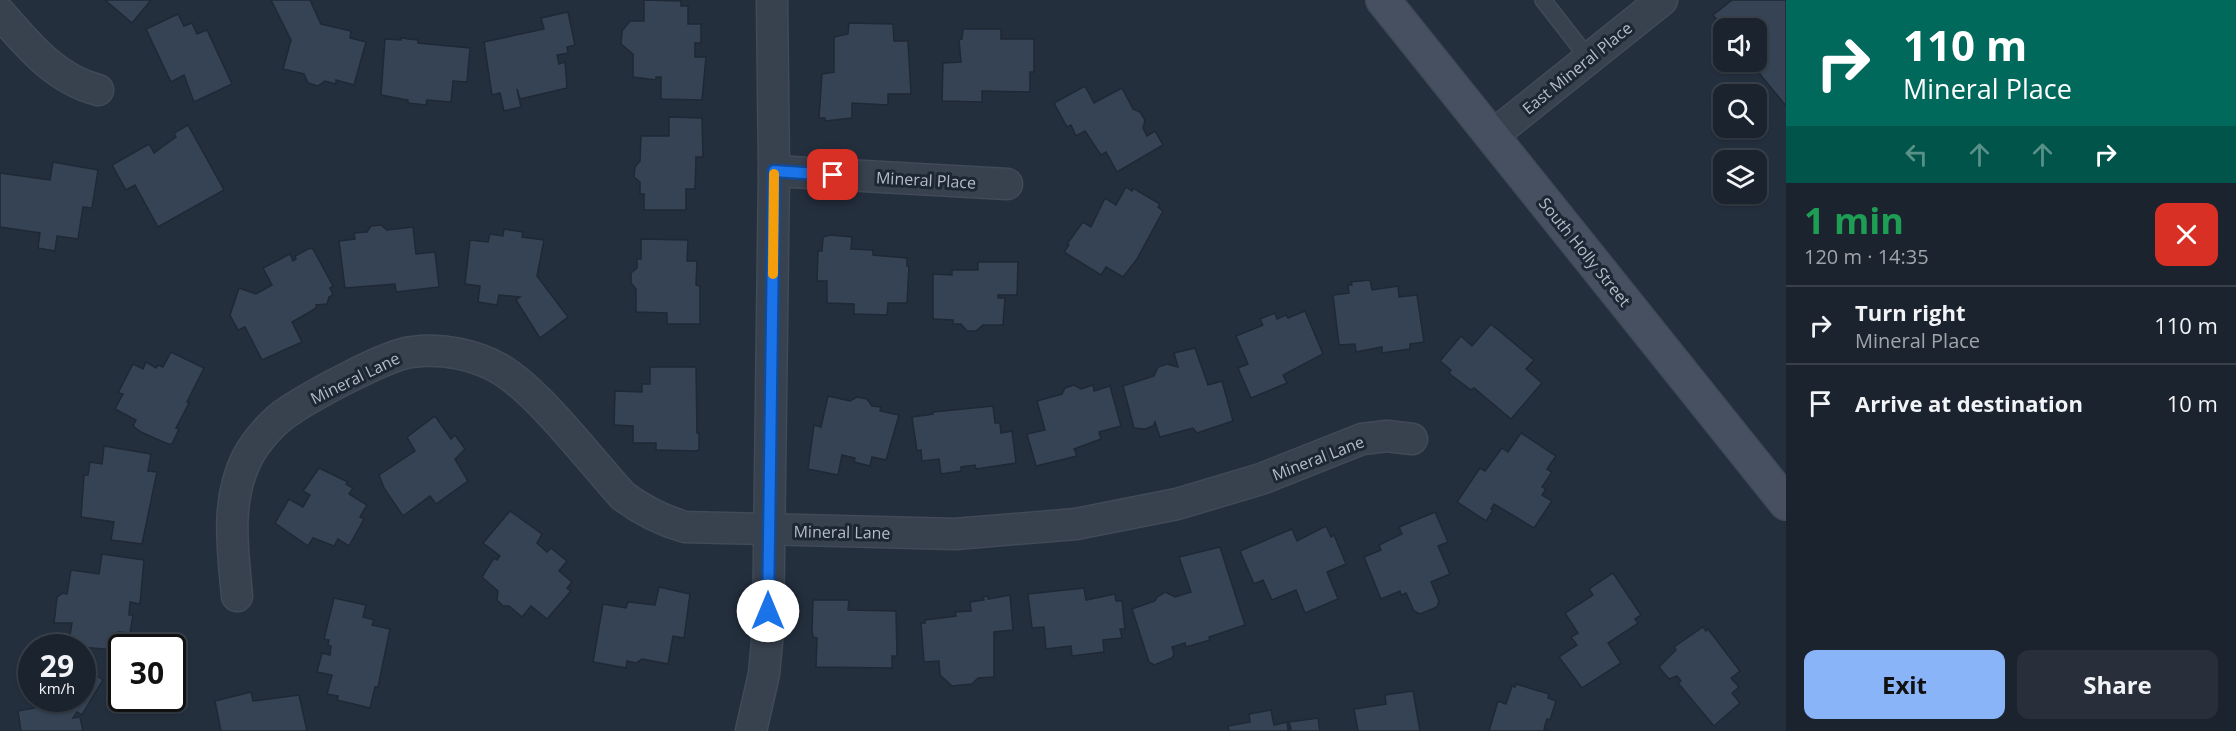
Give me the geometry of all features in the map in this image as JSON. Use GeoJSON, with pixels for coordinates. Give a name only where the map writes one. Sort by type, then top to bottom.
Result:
{"type":"FeatureCollection","features":[{"type":"Feature","properties":{"kind":"main road","name":"South Holly Street"},"geometry":{"type":"LineString","coordinates":[[1383,0],[1786,503]]}},
{"type":"Feature","properties":{"kind":"street"},"geometry":{"type":"LineString","coordinates":[[751,731],[764,674],[768,631],[774,171],[772,0]]}},
{"type":"Feature","properties":{"kind":"street","name":"East Mineral Place"},"geometry":{"type":"LineString","coordinates":[[1492,136],[1662,0]]}},
{"type":"Feature","properties":{"kind":"street"},"geometry":{"type":"LineString","coordinates":[[0,13],[33,50],[56,70],[86,87],[98,90]]}},
{"type":"Feature","properties":{"kind":"street","name":"Mineral Place"},"geometry":{"type":"LineString","coordinates":[[774,171],[1007,184]]}},
{"type":"Feature","properties":{"kind":"street","name":"Mineral Lane"},"geometry":{"type":"LineString","coordinates":[[237,596],[231,513],[247,457],[273,424],[289,410],[388,359],[411,352],[467,355],[500,370],[531,394],[623,496],[641,510],[663,521],[685,527],[955,534],[1076,524],[1188,501],[1261,479],[1362,439],[1388,436],[1412,439]]}},
{"type":"Feature","properties":{"kind":"lane"},"geometry":{"type":"LineString","coordinates":[[1543,0],[1589,59]]}},
{"type":"Feature","properties":{"kind":"building"},"geometry":{"type":"Polygon","coordinates":[[[105,0],[151,0],[132,23],[105,0]]]}},
{"type":"Feature","properties":{"kind":"building"},"geometry":{"type":"Polygon","coordinates":[[[271,0],[310,0],[321,24],[351,31],[350,38],[366,42],[354,85],[336,80],[336,84],[325,81],[318,86],[308,83],[304,74],[283,69],[291,40],[271,0]]]}},
{"type":"Feature","properties":{"kind":"building"},"geometry":{"type":"Polygon","coordinates":[[[644,0],[681,1],[681,6],[688,6],[688,24],[701,24],[701,43],[695,43],[695,57],[706,57],[702,100],[661,99],[661,77],[656,77],[656,80],[633,77],[633,54],[621,44],[622,31],[630,21],[644,21],[644,0]]]}},
{"type":"Feature","properties":{"kind":"building"},"geometry":{"type":"Polygon","coordinates":[[[1732,0],[1786,0],[1786,106],[1758,72],[1767,72],[1767,18],[1716,18],[1713,15],[1732,0]]]}},
{"type":"Feature","properties":{"kind":"building"},"geometry":{"type":"Polygon","coordinates":[[[568,12],[575,45],[567,47],[568,53],[557,55],[559,64],[565,62],[567,88],[520,99],[517,89],[521,107],[504,111],[500,93],[492,95],[484,42],[544,29],[541,18],[568,12]]]}},
{"type":"Feature","properties":{"kind":"building"},"geometry":{"type":"Polygon","coordinates":[[[178,14],[184,26],[192,23],[197,34],[207,30],[232,84],[194,102],[184,75],[171,82],[146,29],[178,14]]]}},
{"type":"Feature","properties":{"kind":"building"},"geometry":{"type":"Polygon","coordinates":[[[849,23],[893,24],[894,41],[908,41],[911,94],[888,94],[888,105],[852,103],[852,118],[825,121],[825,118],[819,118],[822,74],[834,72],[834,37],[848,34],[849,23]]]}},
{"type":"Feature","properties":{"kind":"building"},"geometry":{"type":"Polygon","coordinates":[[[963,29],[1001,29],[1001,39],[1034,39],[1034,72],[1030,72],[1030,92],[982,91],[982,102],[942,101],[943,63],[961,62],[959,40],[962,39],[963,29]]]}},
{"type":"Feature","properties":{"kind":"building"},"geometry":{"type":"Polygon","coordinates":[[[401,38],[418,40],[418,43],[470,48],[467,82],[453,81],[451,102],[427,100],[426,105],[408,103],[408,100],[381,95],[385,39],[401,40],[401,38]]]}},
{"type":"Feature","properties":{"kind":"building"},"geometry":{"type":"Polygon","coordinates":[[[1085,86],[1094,103],[1122,88],[1133,109],[1140,112],[1145,120],[1143,128],[1147,136],[1155,131],[1163,145],[1117,172],[1106,152],[1101,155],[1085,131],[1076,136],[1071,125],[1067,127],[1054,103],[1085,86]]]}},
{"type":"Feature","properties":{"kind":"building"},"geometry":{"type":"Polygon","coordinates":[[[669,117],[702,118],[703,157],[696,157],[695,189],[686,189],[686,210],[644,210],[644,194],[640,194],[640,182],[634,177],[635,167],[640,161],[641,136],[669,136],[669,117]]]}},
{"type":"Feature","properties":{"kind":"building"},"geometry":{"type":"Polygon","coordinates":[[[188,125],[224,190],[158,227],[135,185],[126,190],[112,165],[149,144],[154,153],[176,137],[174,133],[188,125]]]}},
{"type":"Feature","properties":{"kind":"building"},"geometry":{"type":"Polygon","coordinates":[[[53,162],[98,170],[92,208],[83,207],[78,239],[57,236],[55,251],[38,248],[40,233],[0,227],[0,173],[50,180],[53,162]]]}},
{"type":"Feature","properties":{"kind":"building"},"geometry":{"type":"Polygon","coordinates":[[[1126,187],[1132,191],[1133,188],[1160,204],[1158,207],[1163,211],[1137,259],[1123,277],[1106,267],[1101,275],[1064,252],[1083,222],[1091,227],[1105,198],[1116,205],[1126,187]]]}},
{"type":"Feature","properties":{"kind":"building"},"geometry":{"type":"Polygon","coordinates":[[[381,225],[387,230],[413,227],[416,254],[435,252],[439,287],[396,292],[395,284],[345,288],[339,241],[355,239],[354,233],[367,232],[371,226],[381,225]]]}},
{"type":"Feature","properties":{"kind":"building"},"geometry":{"type":"Polygon","coordinates":[[[504,229],[523,232],[522,237],[544,240],[537,276],[568,317],[540,338],[516,300],[520,297],[499,295],[497,305],[478,302],[480,286],[465,284],[470,240],[488,242],[490,234],[503,236],[504,229]]]}},
{"type":"Feature","properties":{"kind":"building"},"geometry":{"type":"Polygon","coordinates":[[[830,235],[852,237],[851,249],[873,250],[873,255],[907,258],[907,266],[909,266],[907,303],[888,303],[887,315],[854,314],[854,304],[827,303],[827,281],[817,281],[818,251],[822,251],[823,237],[830,235]]]}},
{"type":"Feature","properties":{"kind":"building"},"geometry":{"type":"Polygon","coordinates":[[[641,239],[688,240],[687,261],[697,261],[696,285],[700,286],[700,324],[667,324],[667,313],[636,312],[636,289],[631,283],[631,273],[637,268],[637,259],[641,259],[641,239]]]}},
{"type":"Feature","properties":{"kind":"building"},"geometry":{"type":"Polygon","coordinates":[[[310,248],[313,249],[333,286],[330,288],[333,295],[329,297],[327,304],[316,305],[317,307],[292,322],[302,342],[262,360],[245,327],[238,330],[230,315],[239,288],[256,294],[272,285],[263,268],[290,254],[293,261],[296,259],[295,256],[310,248]]]}},
{"type":"Feature","properties":{"kind":"building"},"geometry":{"type":"Polygon","coordinates":[[[978,262],[1018,262],[1017,295],[998,295],[998,298],[1005,298],[1003,325],[983,325],[976,331],[967,331],[961,324],[953,324],[953,320],[933,319],[933,274],[952,275],[952,270],[978,270],[978,262]]]}},
{"type":"Feature","properties":{"kind":"building"},"geometry":{"type":"Polygon","coordinates":[[[1370,280],[1372,290],[1398,286],[1399,297],[1417,295],[1424,342],[1410,344],[1410,349],[1382,353],[1382,347],[1356,352],[1355,344],[1339,345],[1333,295],[1349,293],[1348,285],[1352,285],[1351,282],[1370,280]]]}},
{"type":"Feature","properties":{"kind":"building"},"geometry":{"type":"Polygon","coordinates":[[[1305,311],[1323,354],[1283,375],[1287,383],[1251,398],[1238,368],[1248,364],[1236,336],[1263,325],[1260,319],[1275,313],[1277,319],[1286,315],[1288,318],[1305,311]]]}},
{"type":"Feature","properties":{"kind":"building"},"geometry":{"type":"Polygon","coordinates":[[[1491,324],[1534,360],[1526,369],[1542,383],[1511,419],[1474,388],[1471,390],[1451,375],[1449,372],[1451,370],[1440,361],[1461,336],[1472,346],[1491,324]]]}},
{"type":"Feature","properties":{"kind":"building"},"geometry":{"type":"Polygon","coordinates":[[[1195,348],[1208,385],[1222,381],[1233,421],[1197,433],[1193,428],[1160,437],[1155,422],[1153,426],[1145,429],[1134,428],[1123,386],[1154,376],[1158,367],[1167,364],[1178,367],[1174,353],[1195,348]]]}},
{"type":"Feature","properties":{"kind":"building"},"geometry":{"type":"Polygon","coordinates":[[[171,352],[204,368],[176,428],[179,429],[172,444],[168,444],[141,432],[133,426],[136,420],[115,409],[123,394],[118,393],[133,364],[143,369],[146,362],[156,368],[158,365],[163,367],[171,352]]]}},
{"type":"Feature","properties":{"kind":"building"},"geometry":{"type":"Polygon","coordinates":[[[650,367],[696,367],[699,450],[656,450],[656,443],[633,443],[633,426],[614,425],[615,391],[642,392],[642,384],[650,384],[650,367]]]}},
{"type":"Feature","properties":{"kind":"building"},"geometry":{"type":"Polygon","coordinates":[[[1074,385],[1081,389],[1093,385],[1094,391],[1110,386],[1121,426],[1099,432],[1101,439],[1074,449],[1077,456],[1036,466],[1027,434],[1045,430],[1037,401],[1062,394],[1065,388],[1074,385]]]}},
{"type":"Feature","properties":{"kind":"building"},"geometry":{"type":"Polygon","coordinates":[[[828,396],[850,401],[857,397],[867,399],[872,406],[881,407],[880,411],[899,415],[886,460],[872,457],[870,466],[854,462],[855,458],[842,455],[838,475],[808,469],[814,425],[821,427],[828,396]]]}},
{"type":"Feature","properties":{"kind":"building"},"geometry":{"type":"Polygon","coordinates":[[[993,406],[995,423],[1000,423],[1001,433],[1012,431],[1016,463],[976,469],[975,465],[961,467],[961,471],[941,474],[939,459],[922,461],[921,450],[917,451],[912,417],[933,414],[933,412],[993,406]]]}},
{"type":"Feature","properties":{"kind":"building"},"geometry":{"type":"Polygon","coordinates":[[[435,416],[451,439],[455,435],[465,449],[455,459],[468,481],[436,504],[430,496],[403,516],[384,488],[379,475],[415,451],[407,437],[435,416]]]}},
{"type":"Feature","properties":{"kind":"building"},"geometry":{"type":"Polygon","coordinates":[[[1521,433],[1556,456],[1547,469],[1552,472],[1542,487],[1546,489],[1542,495],[1552,501],[1534,528],[1494,504],[1486,521],[1457,502],[1480,468],[1485,471],[1502,448],[1508,452],[1521,433]]]}},
{"type":"Feature","properties":{"kind":"building"},"geometry":{"type":"Polygon","coordinates":[[[104,446],[151,454],[148,471],[157,472],[142,544],[111,540],[114,522],[81,517],[84,475],[88,475],[90,462],[102,464],[104,446]]]}},
{"type":"Feature","properties":{"kind":"building"},"geometry":{"type":"Polygon","coordinates":[[[319,468],[348,482],[346,484],[353,488],[349,494],[367,505],[360,517],[364,519],[349,546],[338,539],[334,546],[313,538],[308,546],[275,523],[289,499],[303,507],[310,495],[303,491],[319,468]]]}},
{"type":"Feature","properties":{"kind":"building"},"geometry":{"type":"Polygon","coordinates":[[[510,511],[542,534],[537,543],[547,552],[551,548],[567,561],[559,571],[572,582],[567,588],[571,591],[547,619],[531,606],[522,617],[509,606],[503,606],[497,600],[498,591],[482,577],[494,558],[497,560],[500,556],[483,543],[510,511]]]}},
{"type":"Feature","properties":{"kind":"building"},"geometry":{"type":"Polygon","coordinates":[[[1435,512],[1448,542],[1438,546],[1450,574],[1431,582],[1439,601],[1437,607],[1420,614],[1414,611],[1406,593],[1401,595],[1400,591],[1381,599],[1364,557],[1381,550],[1379,545],[1402,534],[1399,527],[1435,512]]]}},
{"type":"Feature","properties":{"kind":"building"},"geometry":{"type":"Polygon","coordinates":[[[1326,526],[1331,537],[1334,535],[1346,564],[1327,572],[1338,599],[1305,613],[1296,590],[1272,600],[1263,580],[1254,584],[1240,551],[1292,529],[1297,541],[1326,526]]]}},
{"type":"Feature","properties":{"kind":"building"},"geometry":{"type":"Polygon","coordinates":[[[1220,547],[1245,625],[1209,637],[1210,640],[1186,647],[1185,643],[1172,647],[1174,654],[1172,658],[1154,665],[1149,662],[1132,609],[1155,601],[1165,592],[1175,597],[1191,592],[1179,557],[1220,547]]]}},
{"type":"Feature","properties":{"kind":"building"},"geometry":{"type":"Polygon","coordinates":[[[102,554],[144,560],[140,604],[130,602],[129,615],[133,615],[130,633],[108,634],[108,649],[96,648],[96,634],[70,634],[72,623],[54,623],[57,597],[63,593],[67,594],[71,570],[99,574],[102,554]]]}},
{"type":"Feature","properties":{"kind":"building"},"geometry":{"type":"Polygon","coordinates":[[[1613,573],[1641,615],[1635,619],[1638,623],[1608,643],[1621,663],[1582,688],[1559,657],[1577,645],[1571,637],[1578,633],[1565,613],[1593,595],[1589,589],[1613,573]]]}},
{"type":"Feature","properties":{"kind":"building"},"geometry":{"type":"Polygon","coordinates":[[[659,587],[690,594],[684,638],[673,636],[668,664],[642,659],[636,663],[627,661],[626,668],[593,662],[603,604],[626,608],[628,602],[655,605],[659,587]]]}},
{"type":"Feature","properties":{"kind":"building"},"geometry":{"type":"Polygon","coordinates":[[[1084,588],[1086,600],[1115,594],[1116,601],[1122,601],[1125,629],[1120,629],[1122,638],[1103,640],[1104,652],[1072,656],[1071,646],[1046,649],[1044,627],[1032,628],[1028,594],[1084,588]]]}},
{"type":"Feature","properties":{"kind":"building"},"geometry":{"type":"Polygon","coordinates":[[[1010,595],[1013,630],[994,632],[994,677],[978,678],[972,684],[952,686],[940,675],[939,661],[924,662],[921,623],[925,623],[925,620],[956,616],[955,612],[971,611],[970,602],[984,600],[983,597],[988,596],[988,599],[1010,595]]]}},
{"type":"Feature","properties":{"kind":"building"},"geometry":{"type":"Polygon","coordinates":[[[334,598],[366,605],[363,617],[374,620],[372,625],[390,629],[378,687],[375,687],[370,708],[337,700],[338,696],[327,694],[332,675],[317,672],[322,653],[330,655],[329,640],[324,639],[334,598]]]}},
{"type":"Feature","properties":{"kind":"building"},"geometry":{"type":"Polygon","coordinates":[[[813,600],[849,600],[848,610],[896,611],[897,656],[892,656],[892,668],[816,667],[817,638],[813,637],[812,630],[813,600]]]}},
{"type":"Feature","properties":{"kind":"building"},"geometry":{"type":"Polygon","coordinates":[[[1703,627],[1706,631],[1708,629],[1740,671],[1731,678],[1739,687],[1732,693],[1740,703],[1714,726],[1678,683],[1681,681],[1677,676],[1669,679],[1659,667],[1676,650],[1674,647],[1703,627]]]}},
{"type":"Feature","properties":{"kind":"building"},"geometry":{"type":"Polygon","coordinates":[[[96,675],[103,680],[96,692],[96,675]]]}},
{"type":"Feature","properties":{"kind":"building"},"geometry":{"type":"Polygon","coordinates":[[[1516,684],[1549,694],[1548,698],[1556,701],[1550,720],[1547,719],[1544,729],[1551,731],[1489,731],[1498,701],[1506,704],[1512,686],[1515,687],[1516,684]]]}},
{"type":"Feature","properties":{"kind":"building"},"geometry":{"type":"Polygon","coordinates":[[[1413,691],[1420,731],[1358,731],[1354,709],[1386,704],[1385,695],[1413,691]]]}},
{"type":"Feature","properties":{"kind":"building"},"geometry":{"type":"Polygon","coordinates":[[[251,692],[253,701],[299,695],[307,731],[221,731],[215,701],[251,692]]]}},
{"type":"Feature","properties":{"kind":"building"},"geometry":{"type":"Polygon","coordinates":[[[1271,710],[1274,725],[1287,722],[1288,730],[1291,729],[1289,722],[1318,718],[1320,731],[1229,731],[1228,726],[1250,722],[1249,714],[1271,710]]]}},
{"type":"Feature","properties":{"kind":"building"},"geometry":{"type":"Polygon","coordinates":[[[18,712],[77,712],[73,718],[80,717],[83,731],[21,731],[18,712]]]}},
{"type":"Feature","properties":{"kind":"slow traffic"},"geometry":{"type":"LineString","coordinates":[[773,274],[774,174]]}},
{"type":"Feature","properties":{"kind":"route"},"geometry":{"type":"LineString","coordinates":[[768,611],[774,171],[833,175]]}}]}
